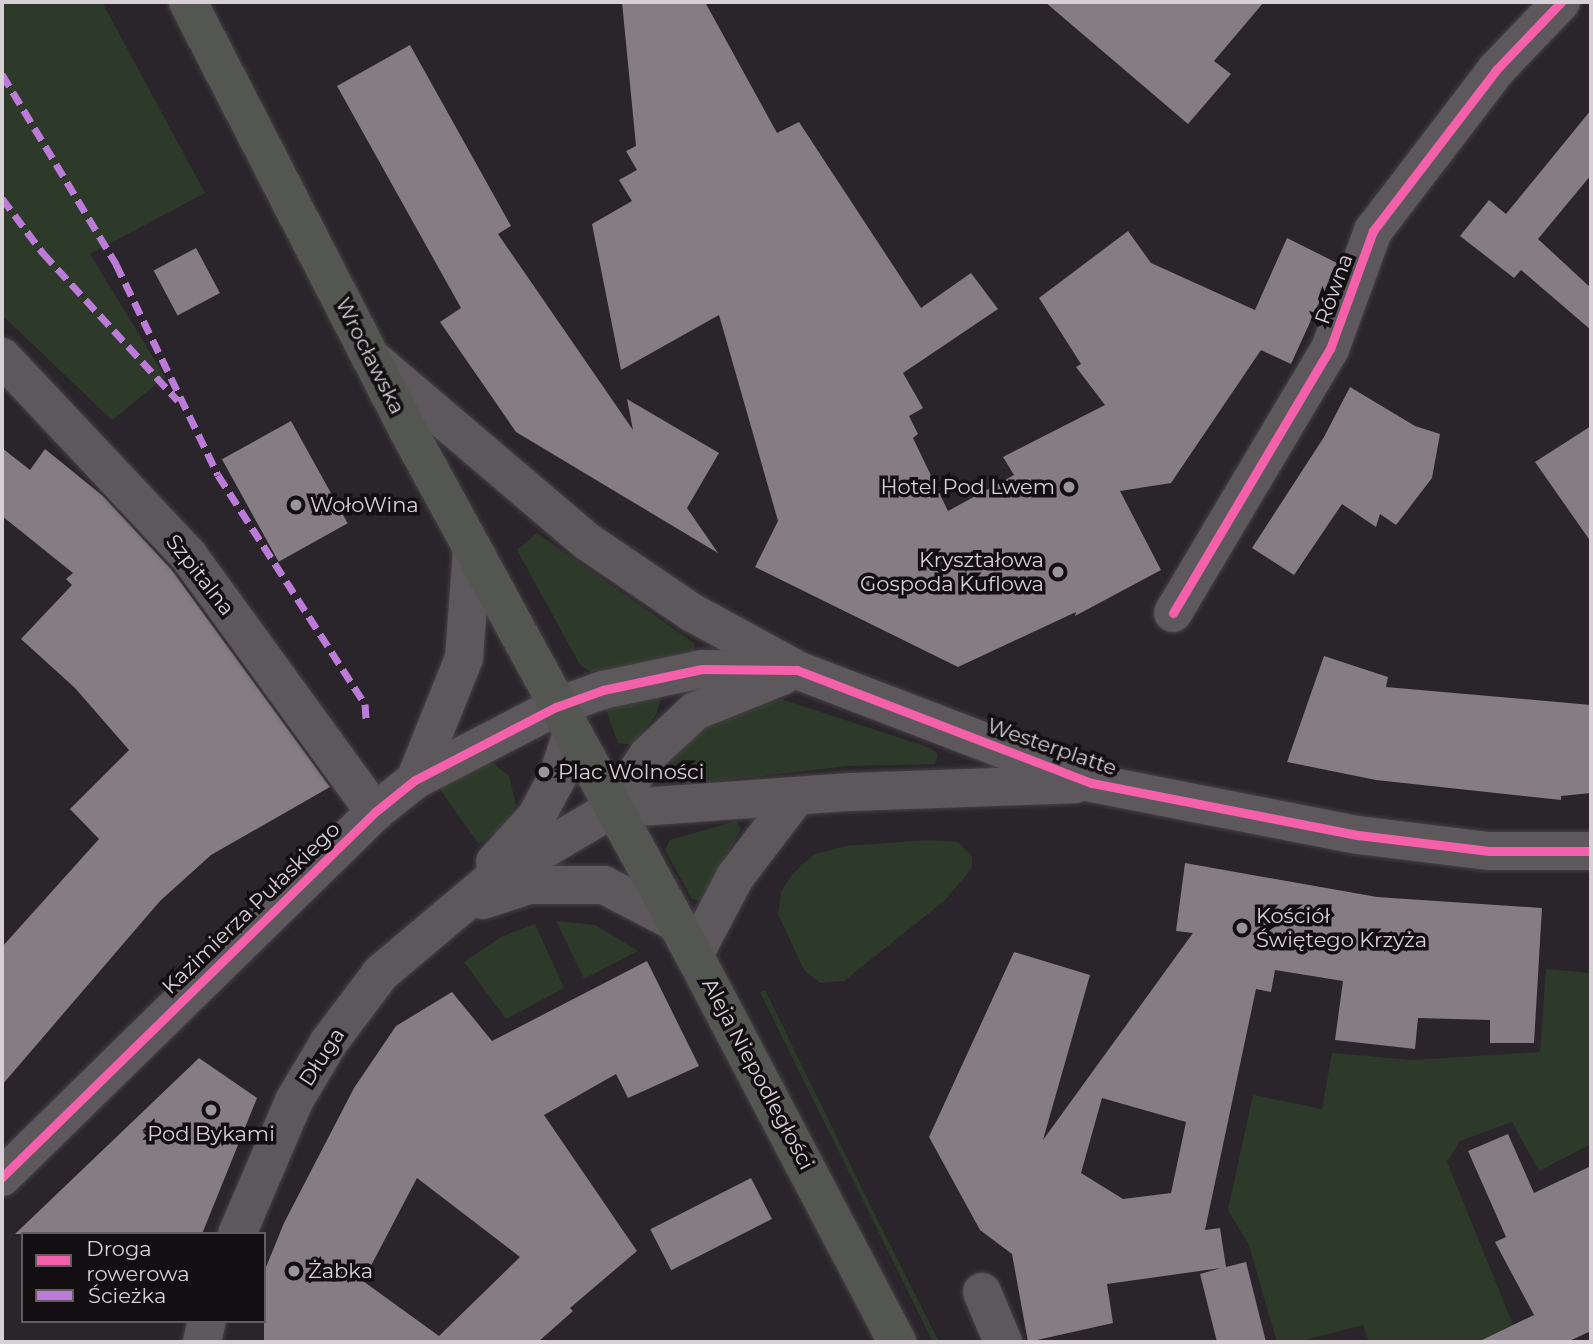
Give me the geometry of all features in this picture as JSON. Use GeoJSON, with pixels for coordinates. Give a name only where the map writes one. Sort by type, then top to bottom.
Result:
{"type":"FeatureCollection","features":[{"type":"Feature","properties":{"kind":"main road","name":"Wrocławska"},"geometry":{"type":"LineString","coordinates":[[188,2],[564,722]]}},
{"type":"Feature","properties":{"kind":"main road","name":"Aleja Niepodległości"},"geometry":{"type":"LineString","coordinates":[[564,722],[694,954],[897,1342]]}},
{"type":"Feature","properties":{"kind":"street","name":"Równa"},"geometry":{"type":"LineString","coordinates":[[1173,613],[1330,349],[1373,231],[1496,70],[1561,2]]}},
{"type":"Feature","properties":{"kind":"street","name":"Szpitalna"},"geometry":{"type":"LineString","coordinates":[[2,357],[188,555],[375,812]]}},
{"type":"Feature","properties":{"kind":"street"},"geometry":{"type":"LineString","coordinates":[[375,361],[588,542],[691,612],[797,670]]}},
{"type":"Feature","properties":{"kind":"street","name":"Kazimierza Pułaskiego"},"geometry":{"type":"LineString","coordinates":[[415,780],[464,658],[472,550]]}},
{"type":"Feature","properties":{"kind":"street","name":"Westerplatte"},"geometry":{"type":"LineString","coordinates":[[564,722],[603,690],[702,669],[797,670],[1092,783],[1358,835],[1489,851],[1591,851]]}},
{"type":"Feature","properties":{"kind":"street"},"geometry":{"type":"LineString","coordinates":[[612,809],[648,755],[695,711],[797,670]]}},
{"type":"Feature","properties":{"kind":"street","name":"Kazimierza Pułaskiego"},"geometry":{"type":"LineString","coordinates":[[2,1177],[375,812],[415,780],[564,722]]}},
{"type":"Feature","properties":{"kind":"street","name":"Długa"},"geometry":{"type":"LineString","coordinates":[[451,911],[536,817],[558,776],[564,722]]}},
{"type":"Feature","properties":{"kind":"street","name":"Westerplatte"},"geometry":{"type":"LineString","coordinates":[[612,809],[1092,783]]}},
{"type":"Feature","properties":{"kind":"street"},"geometry":{"type":"LineString","coordinates":[[694,954],[736,877],[796,797]]}},
{"type":"Feature","properties":{"kind":"street","name":"Długa"},"geometry":{"type":"LineString","coordinates":[[238,1232],[294,1101],[329,1042],[381,972],[451,911],[529,856],[612,809]]}},
{"type":"Feature","properties":{"kind":"street","name":"Długa"},"geometry":{"type":"LineString","coordinates":[[451,911],[529,885],[568,883],[604,885],[675,922]]}},
{"type":"Feature","properties":{"kind":"street"},"geometry":{"type":"LineString","coordinates":[[982,1292],[1003,1342]]}},
{"type":"Feature","properties":{"kind":"street"},"geometry":{"type":"LineString","coordinates":[[202,1342],[207,1323]]}},
{"type":"Feature","properties":{"kind":"green space"},"geometry":{"type":"Polygon","coordinates":[[[2,2],[102,2],[205,193],[90,254],[165,377],[112,420],[2,315],[2,2]]]}},
{"type":"Feature","properties":{"kind":"green space"},"geometry":{"type":"Polygon","coordinates":[[[537,533],[694,643],[694,651],[687,657],[591,672],[580,665],[517,550],[537,533]]]}},
{"type":"Feature","properties":{"kind":"green space"},"geometry":{"type":"Polygon","coordinates":[[[654,697],[661,698],[656,715],[632,745],[618,743],[605,708],[654,697]]]}},
{"type":"Feature","properties":{"kind":"green space"},"geometry":{"type":"Polygon","coordinates":[[[781,699],[931,748],[938,755],[935,764],[848,766],[692,784],[663,778],[659,768],[684,738],[754,703],[781,699]]]}},
{"type":"Feature","properties":{"kind":"green space"},"geometry":{"type":"Polygon","coordinates":[[[478,762],[494,764],[509,776],[516,805],[502,828],[479,844],[438,787],[478,762]]]}},
{"type":"Feature","properties":{"kind":"green space"},"geometry":{"type":"Polygon","coordinates":[[[736,821],[741,829],[702,901],[692,899],[665,850],[670,840],[736,821]]]}},
{"type":"Feature","properties":{"kind":"green space"},"geometry":{"type":"Polygon","coordinates":[[[928,840],[958,842],[972,856],[972,868],[944,901],[844,981],[820,983],[804,970],[778,914],[781,892],[791,876],[814,854],[846,846],[928,840]]]}},
{"type":"Feature","properties":{"kind":"green space"},"geometry":{"type":"Polygon","coordinates":[[[556,921],[595,925],[638,951],[584,979],[556,921]]]}},
{"type":"Feature","properties":{"kind":"green space"},"geometry":{"type":"Polygon","coordinates":[[[535,924],[564,988],[506,1019],[464,962],[501,937],[535,924]]]}},
{"type":"Feature","properties":{"kind":"green space"},"geometry":{"type":"Polygon","coordinates":[[[1546,969],[1591,973],[1591,1144],[1539,1171],[1512,1122],[1460,1141],[1447,1162],[1520,1342],[1369,1342],[1363,1325],[1297,1342],[1277,1342],[1249,1245],[1228,1210],[1253,1095],[1322,1109],[1332,1053],[1412,1060],[1540,1052],[1546,969]]]}},
{"type":"Feature","properties":{"kind":"green space"},"geometry":{"type":"Polygon","coordinates":[[[765,990],[939,1342],[933,1342],[792,1057],[760,992],[765,990]]]}},
{"type":"Feature","properties":{"kind":"building"},"geometry":{"type":"Polygon","coordinates":[[[622,2],[705,2],[777,133],[799,122],[921,308],[971,273],[998,309],[903,373],[923,408],[909,416],[918,434],[913,438],[948,511],[1014,475],[1003,457],[1105,405],[1076,367],[1081,364],[1039,298],[1128,231],[1151,263],[1255,310],[1287,238],[1337,263],[1291,364],[1261,350],[1171,483],[1120,491],[1161,570],[1075,616],[1076,612],[958,667],[755,567],[778,521],[719,315],[621,370],[592,224],[632,201],[619,180],[637,170],[626,151],[636,146],[622,2]]]}},
{"type":"Feature","properties":{"kind":"building"},"geometry":{"type":"Polygon","coordinates":[[[1045,2],[1264,2],[1214,61],[1231,74],[1188,124],[1045,2]]]}},
{"type":"Feature","properties":{"kind":"building"},"geometry":{"type":"Polygon","coordinates":[[[410,45],[511,226],[498,234],[633,430],[627,399],[719,453],[687,508],[718,553],[516,432],[440,322],[461,308],[337,86],[410,45]]]}},
{"type":"Feature","properties":{"kind":"building"},"geometry":{"type":"Polygon","coordinates":[[[1591,110],[1591,175],[1538,239],[1591,288],[1591,330],[1521,270],[1514,278],[1460,236],[1489,200],[1506,214],[1591,110]]]}},
{"type":"Feature","properties":{"kind":"building"},"geometry":{"type":"Polygon","coordinates":[[[196,248],[220,293],[178,316],[154,271],[196,248]]]}},
{"type":"Feature","properties":{"kind":"building"},"geometry":{"type":"Polygon","coordinates":[[[1350,387],[1415,426],[1440,434],[1432,478],[1396,525],[1380,514],[1376,527],[1342,504],[1294,575],[1252,548],[1324,437],[1350,387]]]}},
{"type":"Feature","properties":{"kind":"building"},"geometry":{"type":"Polygon","coordinates":[[[291,421],[348,523],[279,562],[222,459],[291,421]]]}},
{"type":"Feature","properties":{"kind":"building"},"geometry":{"type":"Polygon","coordinates":[[[1591,426],[1591,542],[1535,462],[1591,426]]]}},
{"type":"Feature","properties":{"kind":"building"},"geometry":{"type":"Polygon","coordinates":[[[2,448],[30,470],[45,449],[103,496],[171,569],[330,787],[211,855],[160,901],[2,1085],[2,947],[99,839],[70,809],[129,750],[75,688],[21,639],[72,585],[66,579],[73,573],[2,516],[2,448]]]}},
{"type":"Feature","properties":{"kind":"building"},"geometry":{"type":"Polygon","coordinates":[[[1324,656],[1388,677],[1386,687],[1591,705],[1591,793],[1561,796],[1561,800],[1376,780],[1287,762],[1324,656]]]}},
{"type":"Feature","properties":{"kind":"building"},"geometry":{"type":"Polygon","coordinates":[[[1185,863],[1377,897],[1542,908],[1534,1043],[1490,1043],[1490,1020],[1418,1018],[1415,1049],[1335,1040],[1343,981],[1275,970],[1271,992],[1256,989],[1205,1230],[1220,1228],[1226,1267],[1246,1262],[1266,1342],[1217,1342],[1200,1274],[1221,1268],[1107,1284],[1113,1323],[1028,1342],[1012,1254],[980,1230],[929,1137],[1014,952],[1090,975],[1043,1140],[1193,933],[1176,931],[1185,863]],[[1102,1098],[1081,1173],[1123,1199],[1171,1193],[1186,1122],[1102,1098]]]}},
{"type":"Feature","properties":{"kind":"building"},"geometry":{"type":"Polygon","coordinates":[[[647,961],[699,1066],[628,1098],[616,1074],[544,1115],[637,1251],[570,1308],[573,1311],[538,1342],[264,1342],[266,1267],[284,1223],[354,1088],[396,1026],[452,992],[492,1041],[647,961]],[[417,1178],[363,1281],[439,1336],[520,1257],[417,1178]]]}},
{"type":"Feature","properties":{"kind":"building"},"geometry":{"type":"Polygon","coordinates":[[[199,1058],[257,1098],[203,1232],[15,1234],[199,1058]]]}},
{"type":"Feature","properties":{"kind":"building"},"geometry":{"type":"Polygon","coordinates":[[[1508,1134],[1534,1193],[1591,1166],[1591,1331],[1567,1342],[1478,1342],[1534,1315],[1495,1242],[1506,1237],[1468,1151],[1508,1134]]]}},
{"type":"Feature","properties":{"kind":"building"},"geometry":{"type":"Polygon","coordinates":[[[751,1178],[772,1219],[671,1270],[650,1229],[751,1178]]]}},
{"type":"Feature","properties":{"kind":"marked path"},"geometry":{"type":"LineString","coordinates":[[2,74],[116,264],[218,475],[365,704],[366,720]]}},
{"type":"Feature","properties":{"kind":"marked path"},"geometry":{"type":"LineString","coordinates":[[2,198],[43,253],[178,401]]}},
{"type":"Feature","properties":{"kind":"cycle path"},"geometry":{"type":"LineString","coordinates":[[1173,613],[1330,349],[1373,231],[1496,70],[1561,2]]}},
{"type":"Feature","properties":{"kind":"cycle path"},"geometry":{"type":"LineString","coordinates":[[2,1177],[375,812],[415,780],[556,707],[603,690],[702,669],[797,670],[1092,783],[1358,835],[1489,851],[1591,851]]}},
{"type":"Feature","properties":{"kind":"place","name":"Hotel Pod Lwem"},"geometry":{"type":"Point","coordinates":[1069,487]}},
{"type":"Feature","properties":{"kind":"place","name":"WołoWina"},"geometry":{"type":"Point","coordinates":[296,505]}},
{"type":"Feature","properties":{"kind":"place","name":"Kryształowa Gospoda Kuflowa"},"geometry":{"type":"Point","coordinates":[1058,572]}},
{"type":"Feature","properties":{"kind":"place","name":"Plac Wolności"},"geometry":{"type":"Point","coordinates":[544,772]}},
{"type":"Feature","properties":{"kind":"place","name":"Kościół Świętego Krzyża"},"geometry":{"type":"Point","coordinates":[1242,928]}},
{"type":"Feature","properties":{"kind":"place","name":"Pod Bykami"},"geometry":{"type":"Point","coordinates":[211,1110]}},
{"type":"Feature","properties":{"kind":"place","name":"Żabka"},"geometry":{"type":"Point","coordinates":[294,1271]}}]}
